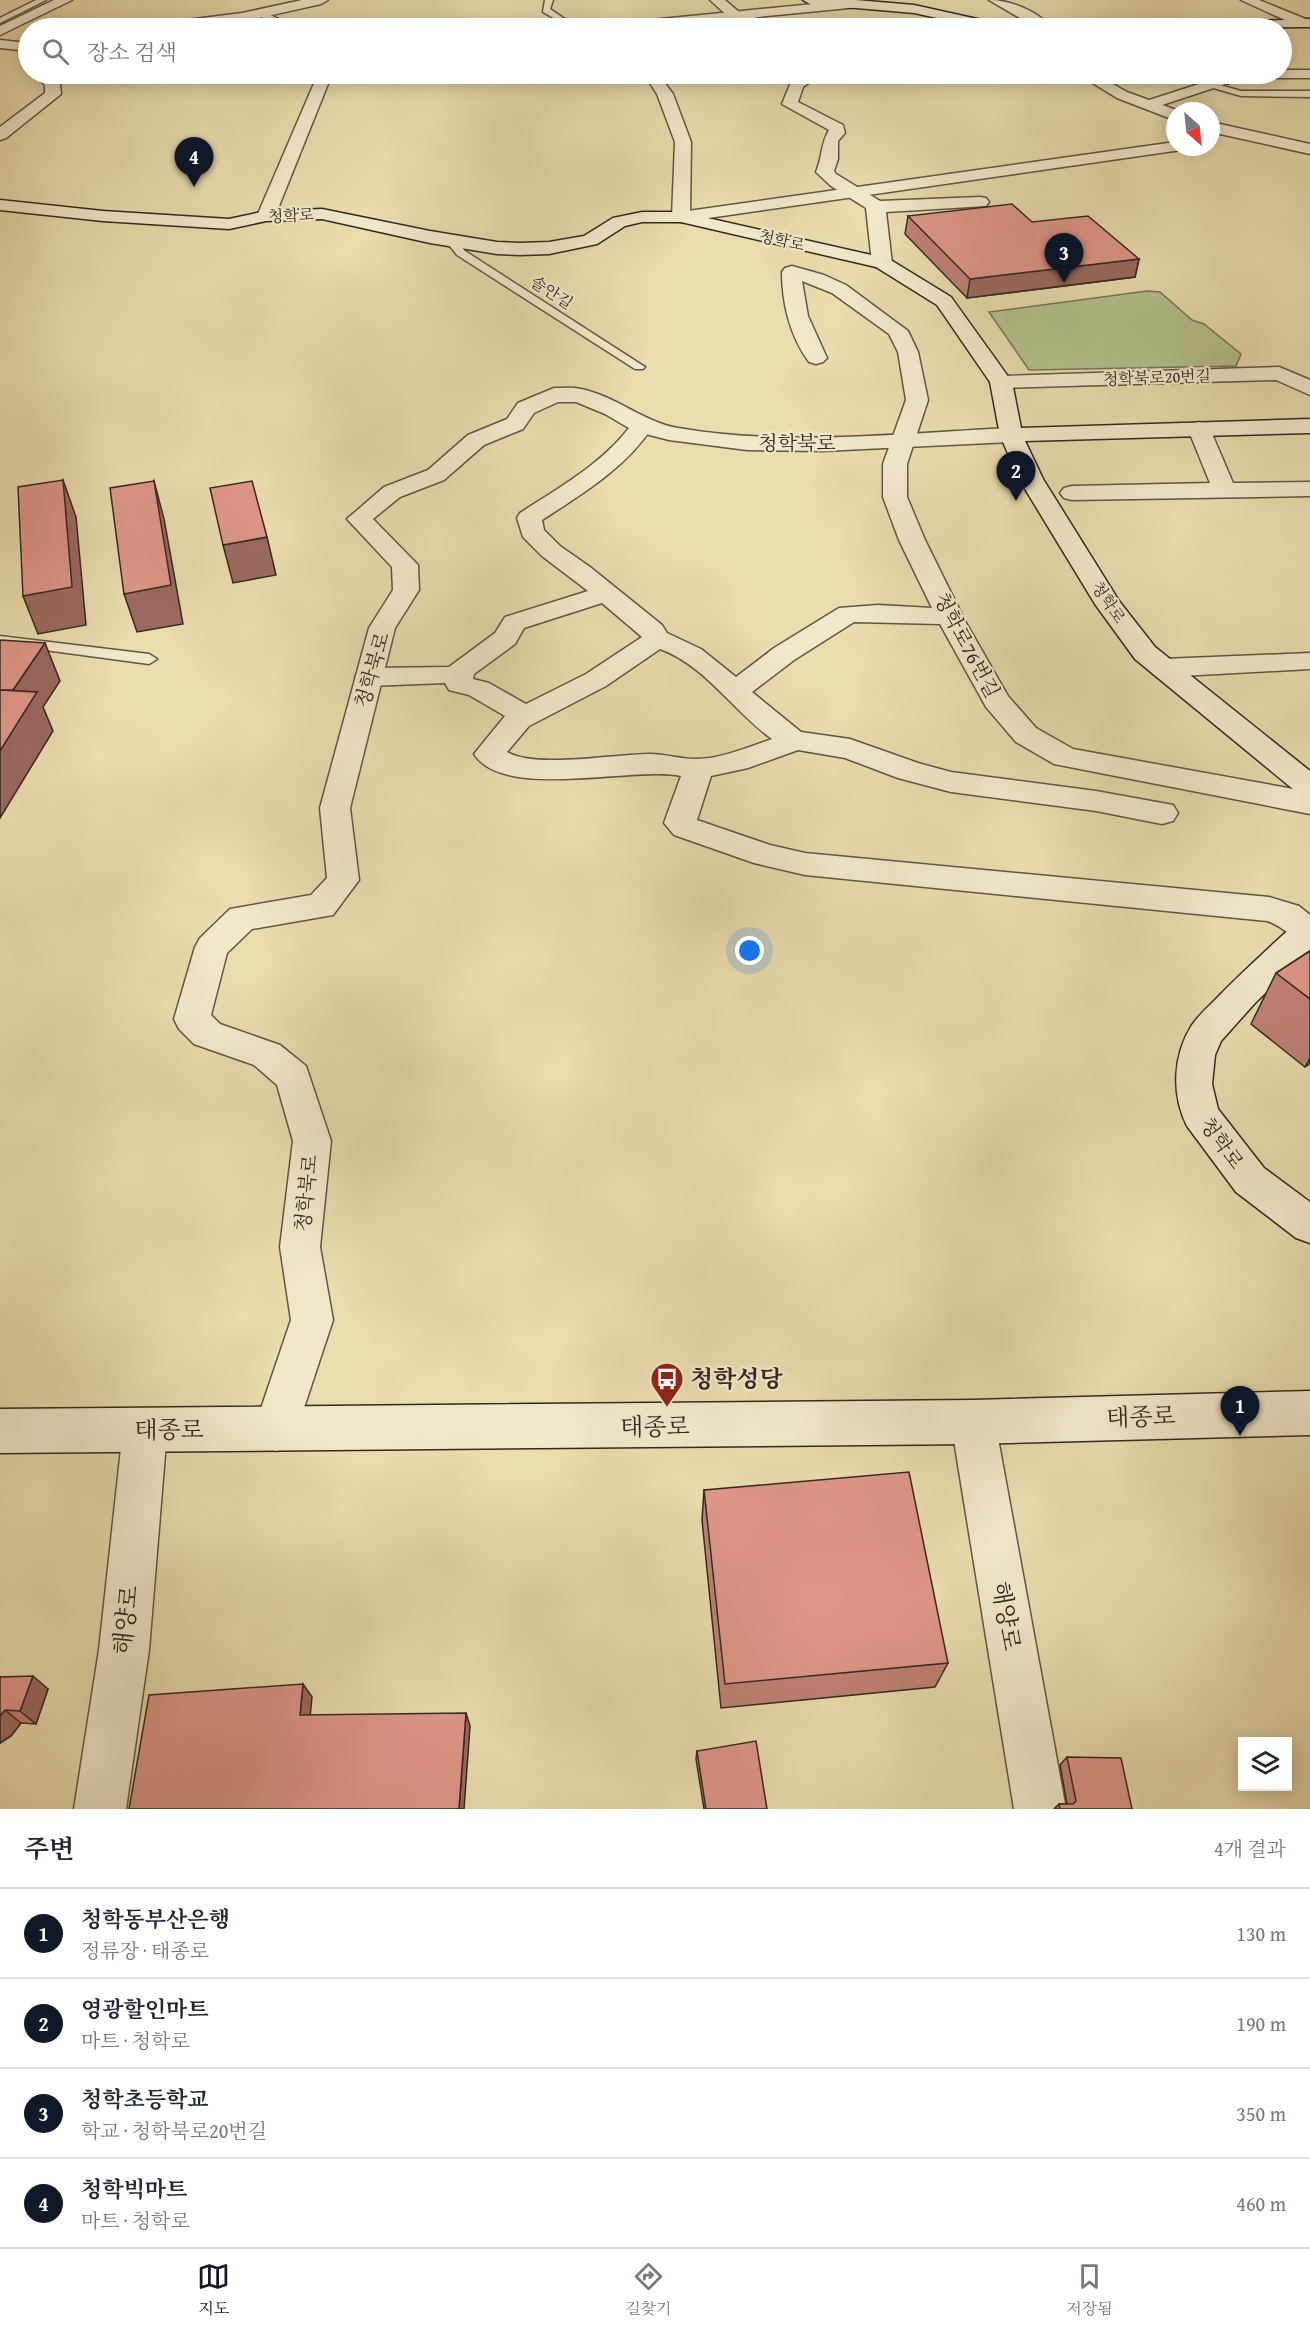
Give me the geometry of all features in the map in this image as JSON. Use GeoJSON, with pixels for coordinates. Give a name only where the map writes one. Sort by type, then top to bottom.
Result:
{"type":"FeatureCollection","features":[{"type":"Feature","properties":{"kind":"street"},"geometry":{"type":"LineString","coordinates":[[27,18],[65,0]]}},
{"type":"Feature","properties":{"kind":"street"},"geometry":{"type":"LineString","coordinates":[[229,18],[259,14],[321,0]]}},
{"type":"Feature","properties":{"kind":"street"},"geometry":{"type":"LineString","coordinates":[[717,0],[746,18]]}},
{"type":"Feature","properties":{"kind":"street"},"geometry":{"type":"LineString","coordinates":[[810,0],[914,9],[955,18]]}},
{"type":"Feature","properties":{"kind":"street"},"geometry":{"type":"LineString","coordinates":[[996,0],[1031,18]]}},
{"type":"Feature","properties":{"kind":"street"},"geometry":{"type":"LineString","coordinates":[[1248,0],[1307,23]]}},
{"type":"Feature","properties":{"kind":"street"},"geometry":{"type":"LineString","coordinates":[[712,18],[854,4]]}},
{"type":"Feature","properties":{"kind":"street"},"geometry":{"type":"LineString","coordinates":[[0,31],[18,22]]}},
{"type":"Feature","properties":{"kind":"street"},"geometry":{"type":"LineString","coordinates":[[1292,24],[1307,23]]}},
{"type":"Feature","properties":{"kind":"street"},"geometry":{"type":"LineString","coordinates":[[0,44],[18,46]]}},
{"type":"Feature","properties":{"kind":"street"},"geometry":{"type":"LineString","coordinates":[[1292,74],[1310,74]]}},
{"type":"Feature","properties":{"kind":"street"},"geometry":{"type":"LineString","coordinates":[[0,135],[53,94],[52,84]]}},
{"type":"Feature","properties":{"kind":"street"},"geometry":{"type":"LineString","coordinates":[[266,216],[321,84]]}},
{"type":"Feature","properties":{"kind":"street"},"geometry":{"type":"LineString","coordinates":[[657,84],[668,101],[683,142],[681,217],[1166,148]]}},
{"type":"Feature","properties":{"kind":"street"},"geometry":{"type":"LineString","coordinates":[[798,84],[790,104],[837,128],[837,133],[830,140],[830,159],[825,172],[832,180],[867,199],[876,207],[882,263]]}},
{"type":"Feature","properties":{"kind":"street"},"geometry":{"type":"LineString","coordinates":[[1101,84],[1166,112]]}},
{"type":"Feature","properties":{"kind":"street"},"geometry":{"type":"LineString","coordinates":[[1148,105],[1213,85]]}},
{"type":"Feature","properties":{"kind":"street"},"geometry":{"type":"LineString","coordinates":[[1220,129],[1310,149]]}},
{"type":"Feature","properties":{"kind":"street"},"geometry":{"type":"LineString","coordinates":[[1220,141],[1298,130]]}},
{"type":"Feature","properties":{"kind":"street"},"geometry":{"type":"LineString","coordinates":[[876,207],[980,202]]}},
{"type":"Feature","properties":{"kind":"street","name":"청학로"},"geometry":{"type":"LineString","coordinates":[[0,205],[103,216],[229,224],[266,216],[322,214],[497,248],[549,248],[590,240],[619,222],[642,217],[681,217],[882,263],[944,301],[1001,382],[1011,435],[1031,479],[1108,604],[1145,653],[1310,786]]}},
{"type":"Feature","properties":{"kind":"street","name":"청학로76번길"},"geometry":{"type":"LineString","coordinates":[[816,358],[798,321],[791,295],[792,272],[817,279],[839,289],[898,331],[908,351],[917,400],[895,464],[895,497],[912,540],[950,617],[996,701],[1026,735],[1065,757],[1310,803]]}},
{"type":"Feature","properties":{"kind":"street","name":"청학북로20번길"},"geometry":{"type":"LineString","coordinates":[[1001,382],[1279,373],[1310,388]]}},
{"type":"Feature","properties":{"kind":"street","name":"청학북로"},"geometry":{"type":"LineString","coordinates":[[276,1429],[312,1320],[300,1247],[312,1141],[293,1077],[267,1055],[207,1034],[192,1019],[212,947],[242,918],[321,906],[343,880],[335,808],[382,628],[406,590],[405,565],[359,519],[392,492],[436,474],[476,440],[515,424],[526,408],[554,395],[579,395],[613,409],[642,426],[677,435],[747,443],[823,444],[1011,435],[1310,426]]}},
{"type":"Feature","properties":{"kind":"street"},"geometry":{"type":"LineString","coordinates":[[642,426],[633,440],[586,480],[529,518],[532,532],[543,544],[607,593],[652,631],[657,639]]}},
{"type":"Feature","properties":{"kind":"street"},"geometry":{"type":"LineString","coordinates":[[1199,429],[1224,489]]}},
{"type":"Feature","properties":{"kind":"street"},"geometry":{"type":"LineString","coordinates":[[1072,493],[1310,489]]}},
{"type":"Feature","properties":{"kind":"street"},"geometry":{"type":"LineString","coordinates":[[525,715],[479,689],[459,684],[460,671],[505,638],[514,623],[556,612],[607,593]]}},
{"type":"Feature","properties":{"kind":"street"},"geometry":{"type":"LineString","coordinates":[[734,692],[783,654],[848,614],[878,613],[950,617]]}},
{"type":"Feature","properties":{"kind":"street"},"geometry":{"type":"LineString","coordinates":[[794,740],[737,761],[696,769],[688,766],[649,765],[529,768],[492,758],[489,754],[511,726],[525,715],[596,680],[657,639],[668,641],[719,676],[757,713],[794,740],[850,749],[899,768],[951,782],[1096,801],[1162,813]]}},
{"type":"Feature","properties":{"kind":"street"},"geometry":{"type":"LineString","coordinates":[[1163,668],[1310,661]]}},
{"type":"Feature","properties":{"kind":"street"},"geometry":{"type":"LineString","coordinates":[[369,677],[440,674],[460,677]]}},
{"type":"Feature","properties":{"kind":"street"},"geometry":{"type":"LineString","coordinates":[[696,769],[696,780],[680,822],[685,827],[765,855],[816,865],[1269,909],[1287,915],[1309,931]]}},
{"type":"Feature","properties":{"kind":"street","name":"청학로"},"geometry":{"type":"LineString","coordinates":[[1309,931],[1243,993],[1206,1033],[1197,1055],[1194,1084],[1200,1115],[1250,1180],[1310,1225]]}},
{"type":"Feature","properties":{"kind":"street","name":"태종로"},"geometry":{"type":"LineString","coordinates":[[0,1431],[973,1422],[1310,1413]]}},
{"type":"Feature","properties":{"kind":"street","name":"해양로"},"geometry":{"type":"LineString","coordinates":[[973,1422],[1040,1809]]}},
{"type":"Feature","properties":{"kind":"street","name":"해양로"},"geometry":{"type":"LineString","coordinates":[[100,1809],[124,1650],[145,1430]]}},
{"type":"Feature","properties":{"kind":"lane"},"geometry":{"type":"LineString","coordinates":[[0,21],[42,0]]}},
{"type":"Feature","properties":{"kind":"lane"},"geometry":{"type":"LineString","coordinates":[[549,0],[546,10],[559,18]]}},
{"type":"Feature","properties":{"kind":"lane"},"geometry":{"type":"LineString","coordinates":[[259,14],[269,18]]}},
{"type":"Feature","properties":{"kind":"lane"},"geometry":{"type":"LineString","coordinates":[[1213,85],[1241,93],[1310,94]]}},
{"type":"Feature","properties":{"kind":"lane","name":"솔안길"},"geometry":{"type":"LineString","coordinates":[[450,240],[461,253],[639,367]]}},
{"type":"Feature","properties":{"kind":"lane"},"geometry":{"type":"LineString","coordinates":[[0,640],[149,659]]}},
{"type":"Feature","properties":{"kind":"green space"},"geometry":{"type":"Polygon","coordinates":[[[1147,291],[1160,292],[1192,320],[1204,324],[1241,354],[1236,366],[1029,370],[989,312],[1147,291]]]}},
{"type":"Feature","properties":{"kind":"building"},"geometry":{"type":"Polygon","coordinates":[[[1012,204],[1032,222],[1088,216],[1139,259],[970,279],[908,216],[1012,204]]]}},
{"type":"Feature","properties":{"kind":"building"},"geometry":{"type":"Polygon","coordinates":[[[63,480],[72,587],[23,596],[18,487],[63,480]]]}},
{"type":"Feature","properties":{"kind":"building"},"geometry":{"type":"Polygon","coordinates":[[[154,481],[171,585],[124,594],[110,488],[154,481]]]}},
{"type":"Feature","properties":{"kind":"building"},"geometry":{"type":"Polygon","coordinates":[[[252,481],[267,537],[223,545],[210,488],[252,481]]]}},
{"type":"Feature","properties":{"kind":"building"},"geometry":{"type":"Polygon","coordinates":[[[1,640],[45,643],[13,690],[0,690],[1,640]]]}},
{"type":"Feature","properties":{"kind":"building"},"geometry":{"type":"Polygon","coordinates":[[[0,690],[37,692],[0,751],[0,690]]]}},
{"type":"Feature","properties":{"kind":"building"},"geometry":{"type":"Polygon","coordinates":[[[1310,951],[1310,999],[1276,973],[1310,951]]]}},
{"type":"Feature","properties":{"kind":"building"},"geometry":{"type":"Polygon","coordinates":[[[909,1472],[948,1663],[725,1684],[704,1490],[909,1472]]]}},
{"type":"Feature","properties":{"kind":"building"},"geometry":{"type":"Polygon","coordinates":[[[33,1676],[20,1711],[5,1710],[0,1716],[0,1677],[33,1676]]]}},
{"type":"Feature","properties":{"kind":"building"},"geometry":{"type":"Polygon","coordinates":[[[303,1684],[300,1715],[466,1713],[459,1809],[129,1809],[149,1695],[303,1684]]]}},
{"type":"Feature","properties":{"kind":"building"},"geometry":{"type":"Polygon","coordinates":[[[756,1741],[767,1809],[706,1809],[697,1751],[756,1741]]]}},
{"type":"Feature","properties":{"kind":"building"},"geometry":{"type":"Polygon","coordinates":[[[1067,1757],[1121,1758],[1132,1809],[1060,1809],[1059,1804],[1073,1804],[1076,1801],[1067,1757]]]}},
{"type":"Feature","properties":{"kind":"place","name":"청학빅마트"},"geometry":{"type":"Point","coordinates":[194,187]}},
{"type":"Feature","properties":{"kind":"place","name":"청학초등학교"},"geometry":{"type":"Point","coordinates":[1064,283]}},
{"type":"Feature","properties":{"kind":"place","name":"영광할인마트"},"geometry":{"type":"Point","coordinates":[1016,501]}},
{"type":"Feature","properties":{"kind":"place","name":"청학성당"},"geometry":{"type":"Point","coordinates":[667,1408]}},
{"type":"Feature","properties":{"kind":"place","name":"청학동부산은행"},"geometry":{"type":"Point","coordinates":[1240,1436]}}]}
